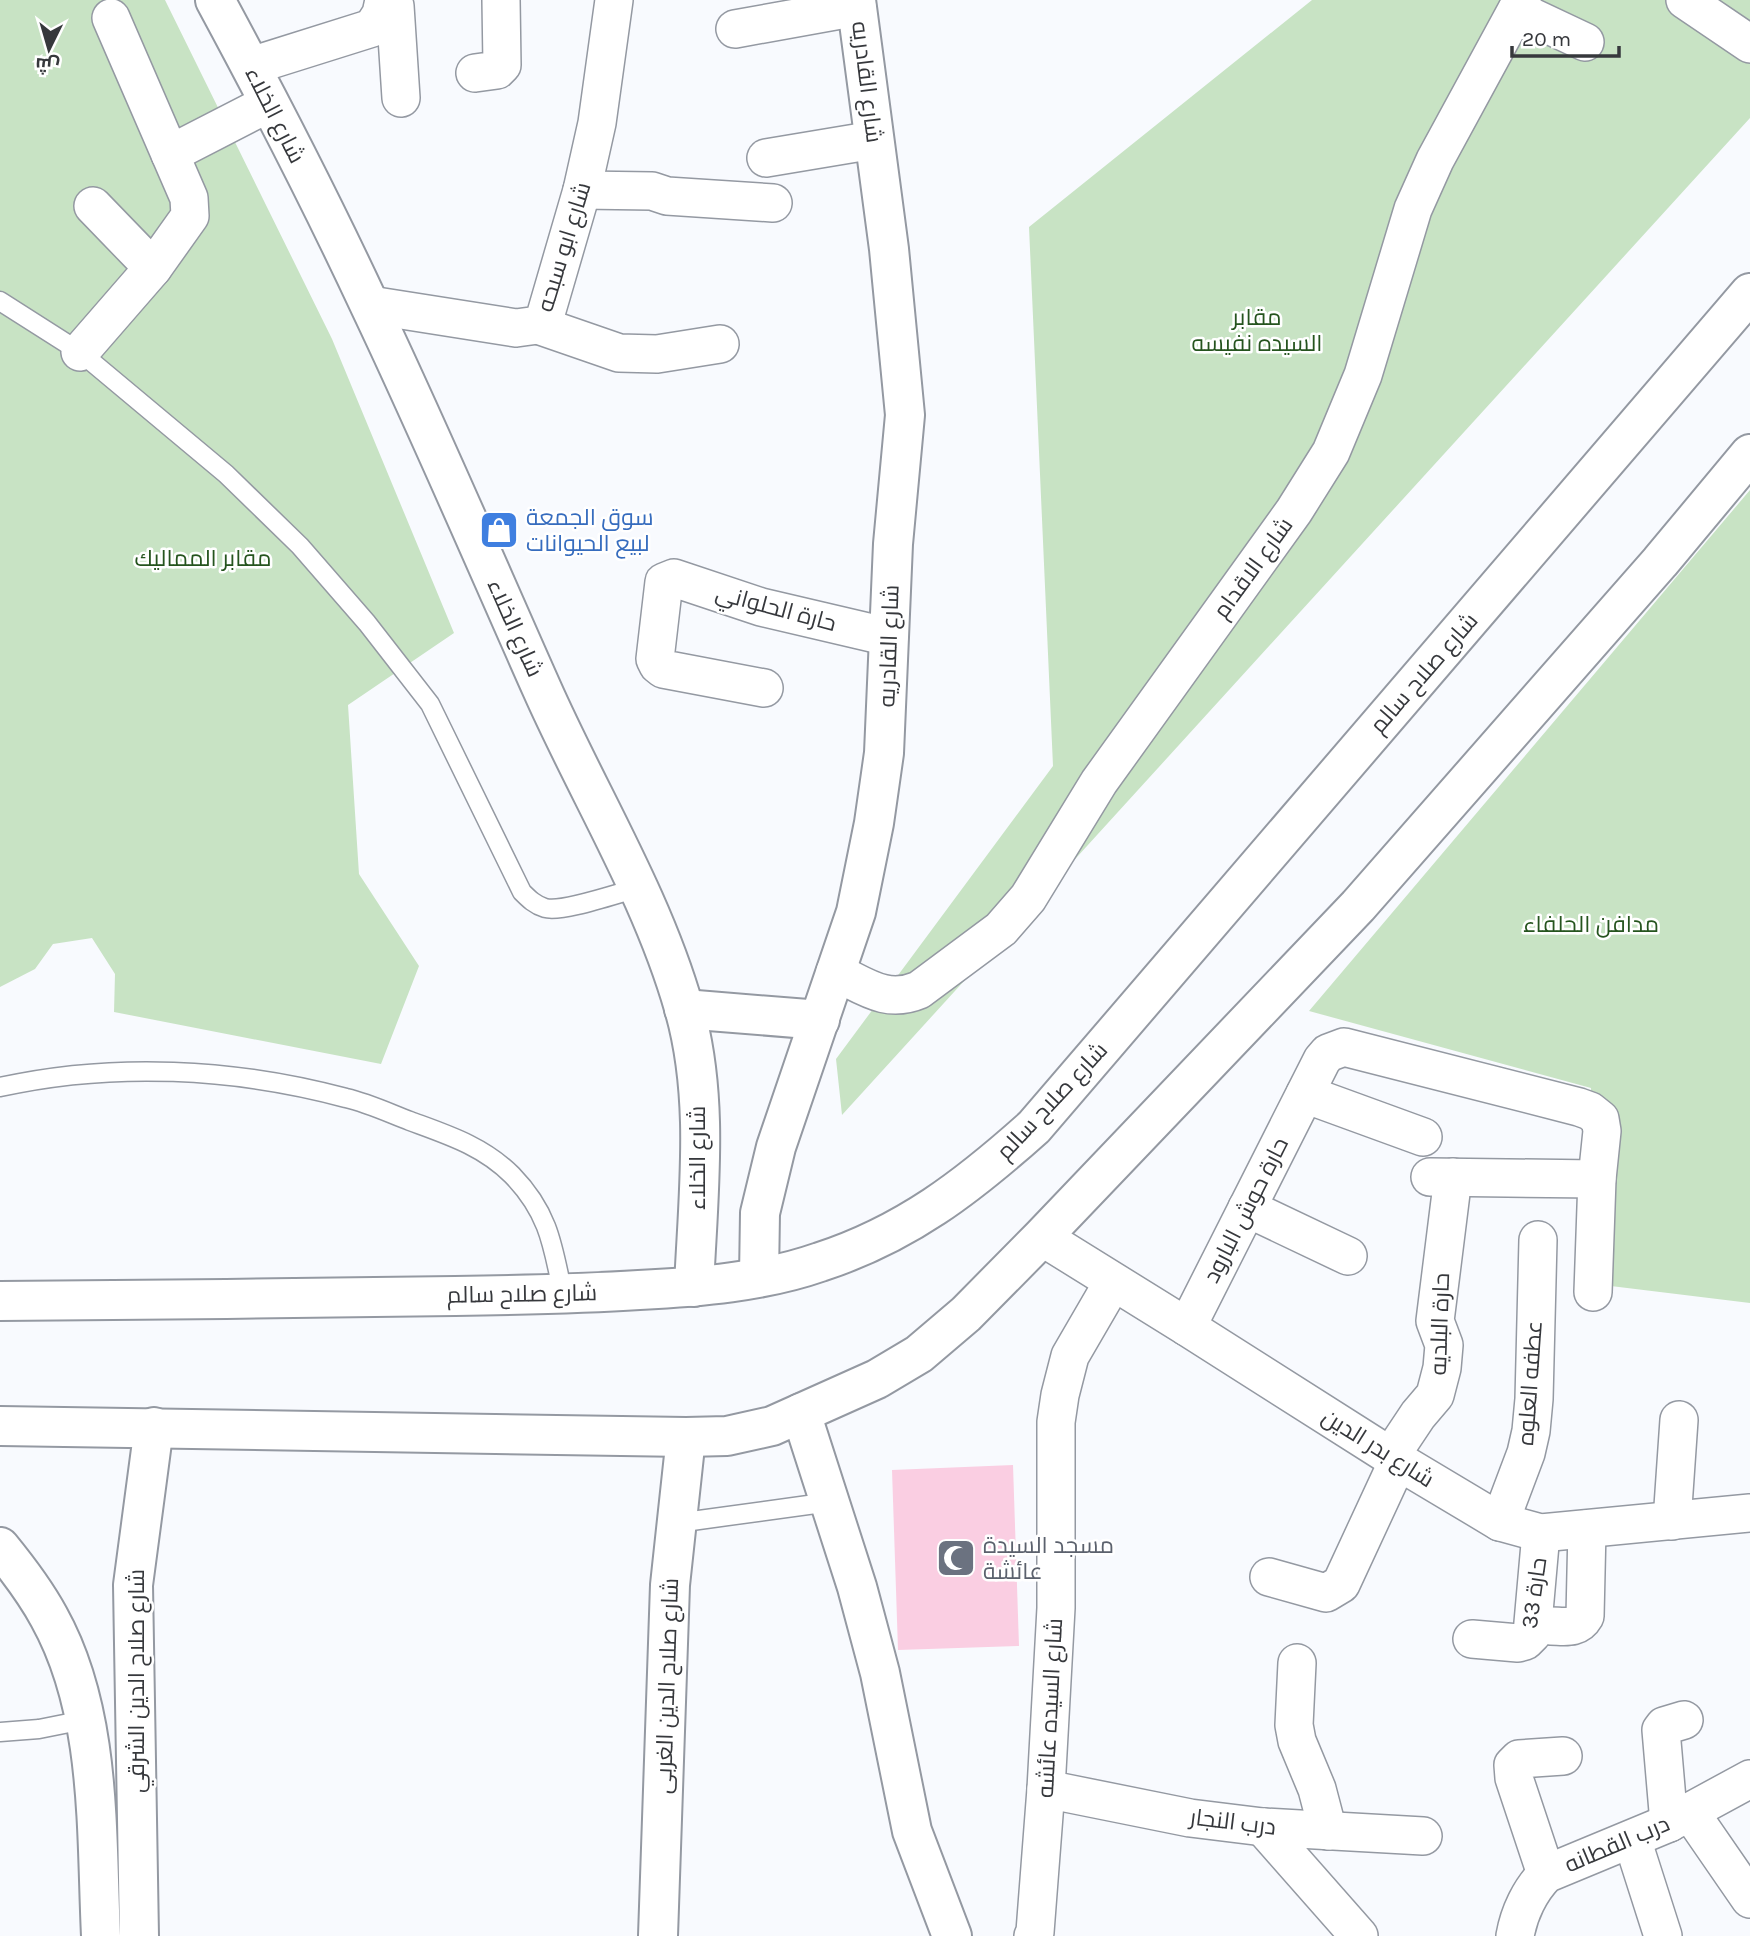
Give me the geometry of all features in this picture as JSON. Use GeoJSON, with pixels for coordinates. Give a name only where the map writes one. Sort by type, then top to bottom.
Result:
{"type":"FeatureCollection","features":[{"type":"Feature","properties":{"kind":"main road","name":"شارع الخلاء"},"geometry":{"type":"LineString","coordinates":[[215,0],[251,66],[370,305],[559,726],[638,888],[684,1009],[697,1084],[700,1125],[694,1287]]}},
{"type":"Feature","properties":{"kind":"main road","name":"شارع القادريه"},"geometry":{"type":"LineString","coordinates":[[759,1277],[760,1213],[763,1200],[776,1147],[856,912],[874,823],[884,753],[893,544],[905,415],[899,341],[857,4]]}},
{"type":"Feature","properties":{"kind":"main road","name":"شارع صلاح سالم"},"geometry":{"type":"LineString","coordinates":[[0,1301],[563,1295],[694,1287],[759,1277],[820,1263],[887,1235],[933,1208],[982,1174],[1034,1128],[1750,293]]}},
{"type":"Feature","properties":{"kind":"main road"},"geometry":{"type":"LineString","coordinates":[[0,1426],[727,1436],[772,1426],[877,1379],[919,1354],[966,1314],[1358,906],[1660,562],[1750,454]]}},
{"type":"Feature","properties":{"kind":"main road"},"geometry":{"type":"LineString","coordinates":[[684,1009],[820,1020]]}},
{"type":"Feature","properties":{"kind":"main road"},"geometry":{"type":"LineString","coordinates":[[801,1413],[857,1587],[880,1674],[912,1831],[952,1936]]}},
{"type":"Feature","properties":{"kind":"main road","name":"شارع صلاح الدين الشرقي"},"geometry":{"type":"LineString","coordinates":[[139,1936],[133,1585],[154,1427]]}},
{"type":"Feature","properties":{"kind":"main road","name":"شارع صلاح الدين الغربى"},"geometry":{"type":"LineString","coordinates":[[658,1936],[670,1585],[687,1437]]}},
{"type":"Feature","properties":{"kind":"main road","name":"شارع صلاح الدين الشرقي"},"geometry":{"type":"LineString","coordinates":[[0,1547],[28,1581],[50,1619],[68,1659],[91,1755],[101,1936]]}},
{"type":"Feature","properties":{"kind":"street"},"geometry":{"type":"LineString","coordinates":[[251,66],[372,28],[381,14],[384,0]]}},
{"type":"Feature","properties":{"kind":"street"},"geometry":{"type":"LineString","coordinates":[[392,0],[401,98]]}},
{"type":"Feature","properties":{"kind":"street"},"geometry":{"type":"LineString","coordinates":[[475,73],[497,70],[502,65],[501,0]]}},
{"type":"Feature","properties":{"kind":"street","name":"شارع ابو سبحه"},"geometry":{"type":"LineString","coordinates":[[370,305],[516,328],[538,325],[545,317],[582,190],[597,123],[614,0]]}},
{"type":"Feature","properties":{"kind":"street"},"geometry":{"type":"LineString","coordinates":[[1685,0],[1750,44]]}},
{"type":"Feature","properties":{"kind":"street"},"geometry":{"type":"LineString","coordinates":[[735,29],[857,4]]}},
{"type":"Feature","properties":{"kind":"street"},"geometry":{"type":"LineString","coordinates":[[1520,5],[1585,42]]}},
{"type":"Feature","properties":{"kind":"street","name":"شارع الاقدام"},"geometry":{"type":"LineString","coordinates":[[835,972],[886,996],[909,994],[919,990],[1000,929],[1028,898],[1099,782],[1294,511],[1331,452],[1363,375],[1413,209],[1435,160],[1520,5]]}},
{"type":"Feature","properties":{"kind":"street"},"geometry":{"type":"LineString","coordinates":[[80,352],[153,268],[190,216],[189,198],[111,18]]}},
{"type":"Feature","properties":{"kind":"street"},"geometry":{"type":"LineString","coordinates":[[170,154],[269,103]]}},
{"type":"Feature","properties":{"kind":"street"},"geometry":{"type":"LineString","coordinates":[[766,158],[874,140]]}},
{"type":"Feature","properties":{"kind":"street"},"geometry":{"type":"LineString","coordinates":[[582,190],[652,191],[667,196],[773,203]]}},
{"type":"Feature","properties":{"kind":"street"},"geometry":{"type":"LineString","coordinates":[[93,206],[153,268]]}},
{"type":"Feature","properties":{"kind":"street"},"geometry":{"type":"LineString","coordinates":[[538,325],[619,353],[657,354],[720,344]]}},
{"type":"Feature","properties":{"kind":"street","name":"حارة الحلواني"},"geometry":{"type":"LineString","coordinates":[[764,688],[663,669],[658,665],[655,659],[664,582],[674,578],[750,604],[890,637]]}},
{"type":"Feature","properties":{"kind":"street","name":"حارة حوش البارود"},"geometry":{"type":"LineString","coordinates":[[1187,1326],[1322,1059],[1328,1053],[1344,1047],[1590,1111],[1600,1119],[1602,1131],[1597,1179]]}},
{"type":"Feature","properties":{"kind":"street"},"geometry":{"type":"LineString","coordinates":[[1304,1094],[1423,1137]]}},
{"type":"Feature","properties":{"kind":"street","name":"حارة البلديه"},"geometry":{"type":"LineString","coordinates":[[1269,1577],[1326,1593],[1341,1584],[1394,1459],[1418,1415],[1435,1395],[1442,1368],[1444,1345],[1435,1321],[1440,1177],[1597,1179]]}},
{"type":"Feature","properties":{"kind":"street"},"geometry":{"type":"LineString","coordinates":[[1593,1292],[1597,1179]]}},
{"type":"Feature","properties":{"kind":"street"},"geometry":{"type":"LineString","coordinates":[[1247,1208],[1348,1256]]}},
{"type":"Feature","properties":{"kind":"street","name":"شارع بدر الدين"},"geometry":{"type":"LineString","coordinates":[[1042,1237],[1394,1459],[1500,1522],[1541,1533],[1750,1513]]}},
{"type":"Feature","properties":{"kind":"street","name":"عطفه العلوه"},"geometry":{"type":"LineString","coordinates":[[1500,1522],[1526,1453],[1531,1431],[1538,1240]]}},
{"type":"Feature","properties":{"kind":"street","name":"شارع السيده عائشه"},"geometry":{"type":"LineString","coordinates":[[1033,1936],[1046,1789],[1056,1608],[1056,1422],[1059,1395],[1070,1356],[1113,1282]]}},
{"type":"Feature","properties":{"kind":"street"},"geometry":{"type":"LineString","coordinates":[[1672,1521],[1679,1420]]}},
{"type":"Feature","properties":{"kind":"street"},"geometry":{"type":"LineString","coordinates":[[1550,1626],[1575,1626],[1581,1623],[1585,1616],[1587,1529]]}},
{"type":"Feature","properties":{"kind":"street","name":"حارة 33"},"geometry":{"type":"LineString","coordinates":[[1472,1639],[1518,1643],[1525,1642],[1532,1634],[1541,1533]]}},
{"type":"Feature","properties":{"kind":"street"},"geometry":{"type":"LineString","coordinates":[[1297,1663],[1294,1725],[1297,1741],[1317,1789],[1328,1831]]}},
{"type":"Feature","properties":{"kind":"street"},"geometry":{"type":"LineString","coordinates":[[1684,1720],[1664,1726],[1661,1730],[1679,1817],[1750,1899]]}},
{"type":"Feature","properties":{"kind":"street"},"geometry":{"type":"LineString","coordinates":[[1546,1874],[1514,1778],[1513,1765],[1519,1759],[1563,1756]]}},
{"type":"Feature","properties":{"kind":"street","name":"درب القطانه"},"geometry":{"type":"LineString","coordinates":[[1515,1936],[1520,1917],[1536,1884],[1546,1874],[1632,1839],[1750,1780]]}},
{"type":"Feature","properties":{"kind":"street","name":"درب النجار"},"geometry":{"type":"LineString","coordinates":[[1046,1789],[1178,1815],[1263,1827],[1423,1836]]}},
{"type":"Feature","properties":{"kind":"street"},"geometry":{"type":"LineString","coordinates":[[1263,1827],[1359,1936]]}},
{"type":"Feature","properties":{"kind":"street"},"geometry":{"type":"LineString","coordinates":[[1632,1839],[1663,1936]]}},
{"type":"Feature","properties":{"kind":"lane"},"geometry":{"type":"LineString","coordinates":[[0,301],[80,352],[226,474],[299,546],[367,623],[429,705],[522,892],[533,903],[547,909],[563,908],[638,888]]}},
{"type":"Feature","properties":{"kind":"lane"},"geometry":{"type":"LineString","coordinates":[[0,1087],[27,1081],[115,1071],[190,1072],[271,1082],[347,1098],[458,1138],[496,1161],[518,1183],[537,1208],[550,1232],[563,1295]]}},
{"type":"Feature","properties":{"kind":"lane"},"geometry":{"type":"LineString","coordinates":[[677,1522],[830,1502]]}},
{"type":"Feature","properties":{"kind":"lane"},"geometry":{"type":"LineString","coordinates":[[0,1732],[39,1729],[83,1720]]}},
{"type":"Feature","properties":{"kind":"green space","name":"مقابر المماليك"},"geometry":{"type":"Polygon","coordinates":[[[0,0],[165,0],[332,339],[454,633],[348,705],[359,874],[419,966],[381,1064],[114,1012],[115,974],[92,938],[53,944],[35,969],[0,987],[0,0]]]}},
{"type":"Feature","properties":{"kind":"green space","name":"مقابر السيده نفيسه"},"geometry":{"type":"Polygon","coordinates":[[[1312,0],[1750,0],[1750,118],[842,1115],[836,1059],[1053,766],[1029,227],[1312,0]]]}},
{"type":"Feature","properties":{"kind":"green space","name":"مدافن الحلفاء"},"geometry":{"type":"Polygon","coordinates":[[[1750,490],[1750,1303],[1578,1282],[1591,1088],[1309,1011],[1750,490]]]}},
{"type":"Feature","properties":{"kind":"building","name":"مسجد السيدة عائشة"},"geometry":{"type":"Polygon","coordinates":[[[1013,1465],[1019,1646],[898,1650],[892,1470],[1013,1465]]]}},
{"type":"Feature","properties":{"kind":"place","name":"سوق الجمعة لبيع الحيوانات"},"geometry":{"type":"Point","coordinates":[499,530]}},
{"type":"Feature","properties":{"kind":"place","name":"مسجد السيدة عائشة"},"geometry":{"type":"Point","coordinates":[956,1558]}}]}
